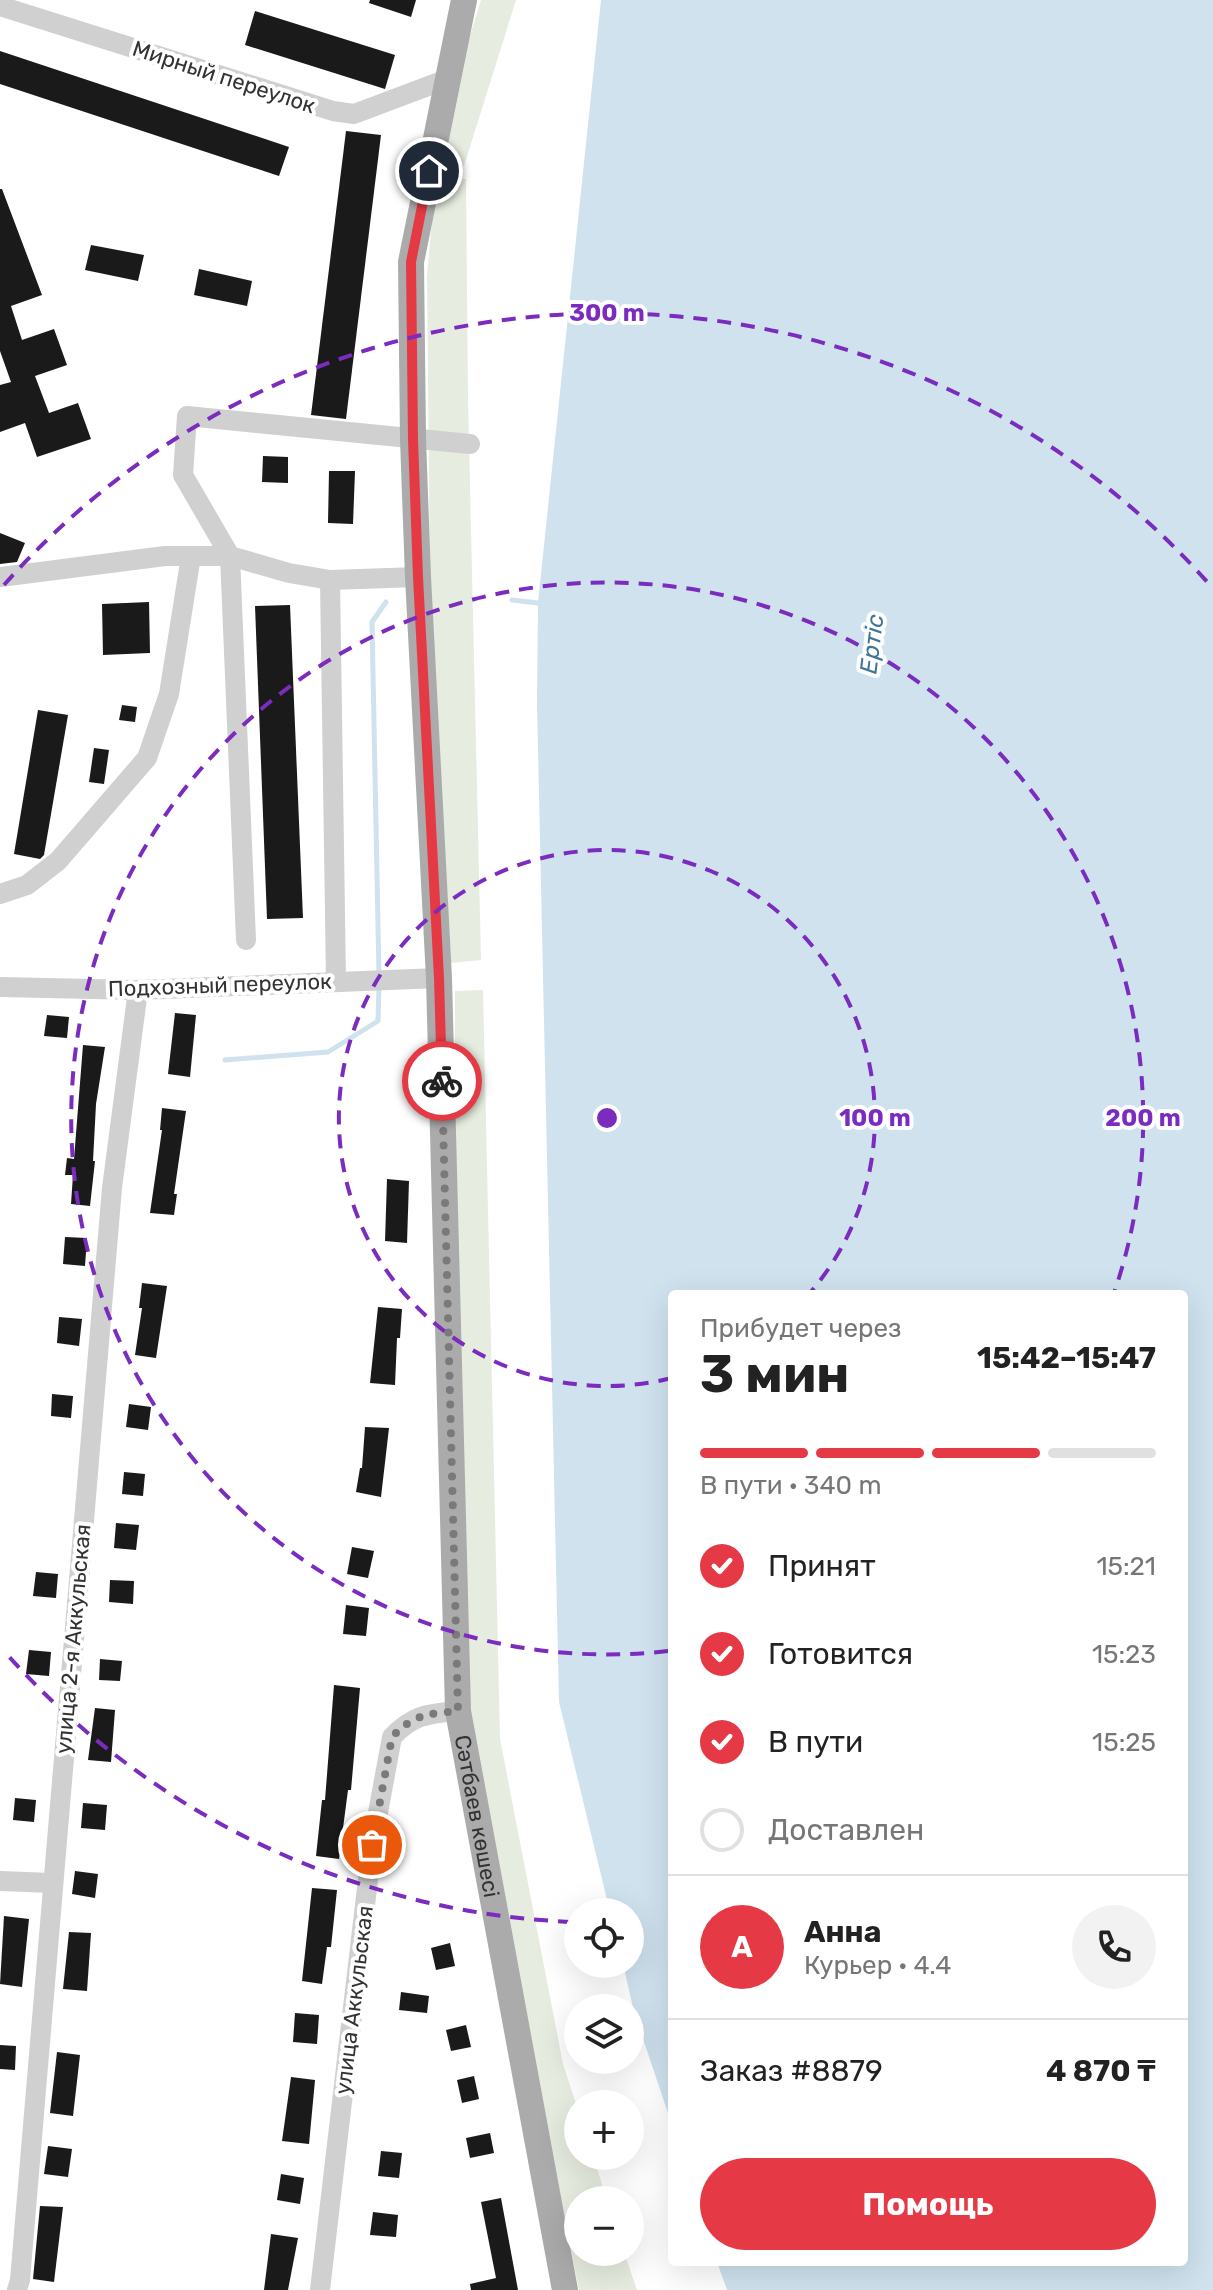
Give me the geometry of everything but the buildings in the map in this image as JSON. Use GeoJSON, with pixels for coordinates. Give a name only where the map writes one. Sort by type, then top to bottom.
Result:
{"type":"FeatureCollection","features":[{"type":"Feature","properties":{"kind":"main road","name":"Сәтбаев көшесі"},"geometry":{"type":"LineString","coordinates":[[464,0],[411,262],[418,577],[439,978],[458,1711],[565,2290]]}},
{"type":"Feature","properties":{"kind":"street","name":"Мирный переулок"},"geometry":{"type":"LineString","coordinates":[[0,6],[32,7],[333,111],[354,114],[447,79]]}},
{"type":"Feature","properties":{"kind":"street"},"geometry":{"type":"LineString","coordinates":[[246,940],[230,556],[183,475],[187,416],[470,444]]}},
{"type":"Feature","properties":{"kind":"street"},"geometry":{"type":"LineString","coordinates":[[0,577],[165,556],[230,556],[289,573],[330,580],[418,577]]}},
{"type":"Feature","properties":{"kind":"street"},"geometry":{"type":"LineString","coordinates":[[0,894],[27,885],[58,861],[147,758],[169,694],[191,556]]}},
{"type":"Feature","properties":{"kind":"street"},"geometry":{"type":"LineString","coordinates":[[330,580],[336,982]]}},
{"type":"Feature","properties":{"kind":"street","name":"Подхозный переулок"},"geometry":{"type":"LineString","coordinates":[[0,987],[138,990],[439,978]]}},
{"type":"Feature","properties":{"kind":"street","name":"улица 2-я Аккульская"},"geometry":{"type":"LineString","coordinates":[[17,2290],[112,1188],[138,990]]}},
{"type":"Feature","properties":{"kind":"street","name":"улица Аккульская"},"geometry":{"type":"LineString","coordinates":[[320,2290],[372,1845],[392,1737],[403,1725],[423,1714],[458,1711]]}},
{"type":"Feature","properties":{"kind":"street"},"geometry":{"type":"LineString","coordinates":[[0,1881],[52,1883]]}},
{"type":"Feature","properties":{"kind":"shaded area"},"geometry":{"type":"Polygon","coordinates":[[[481,0],[516,0],[464,166],[438,166],[444,121],[481,0]]]}},
{"type":"Feature","properties":{"kind":"shaded area"},"geometry":{"type":"Polygon","coordinates":[[[436,179],[466,179],[481,960],[451,963],[430,578],[427,275],[436,179]]]}},
{"type":"Feature","properties":{"kind":"shaded area"},"geometry":{"type":"Polygon","coordinates":[[[483,990],[500,1739],[564,2074],[571,2090],[564,2090],[564,2170],[597,2170],[603,2186],[564,2186],[564,2215],[477,1783],[453,1578],[455,991],[483,990]]]}},
{"type":"Feature","properties":{"kind":"shaded area"},"geometry":{"type":"Polygon","coordinates":[[[574,2266],[629,2266],[637,2290],[579,2290],[574,2266]]]}},
{"type":"Feature","properties":{"kind":"water","name":"Ертіс"},"geometry":{"type":"Polygon","coordinates":[[[601,0],[1213,0],[1213,2290],[727,2290],[718,2266],[1188,2266],[1188,1290],[668,1290],[668,2113],[644,2042],[644,1994],[630,1994],[626,1978],[644,1978],[644,1898],[607,1898],[559,1702],[537,703],[538,603],[601,0]]]}},
{"type":"Feature","properties":{"kind":"waterway"},"geometry":{"type":"LineString","coordinates":[[512,600],[538,603]]}},
{"type":"Feature","properties":{"kind":"waterway"},"geometry":{"type":"LineString","coordinates":[[379,976],[372,622],[386,602]]}},
{"type":"Feature","properties":{"kind":"waterway"},"geometry":{"type":"LineString","coordinates":[[225,1060],[328,1052],[378,1021],[379,986]]}},
{"type":"Feature","properties":{"kind":"way so far"},"geometry":{"type":"LineString","coordinates":[[372,1845],[392,1737],[403,1725],[423,1714],[458,1711],[442,1081]]}},
{"type":"Feature","properties":{"kind":"route"},"geometry":{"type":"LineString","coordinates":[[429,171],[411,262],[413,439],[442,1081]]}}]}
